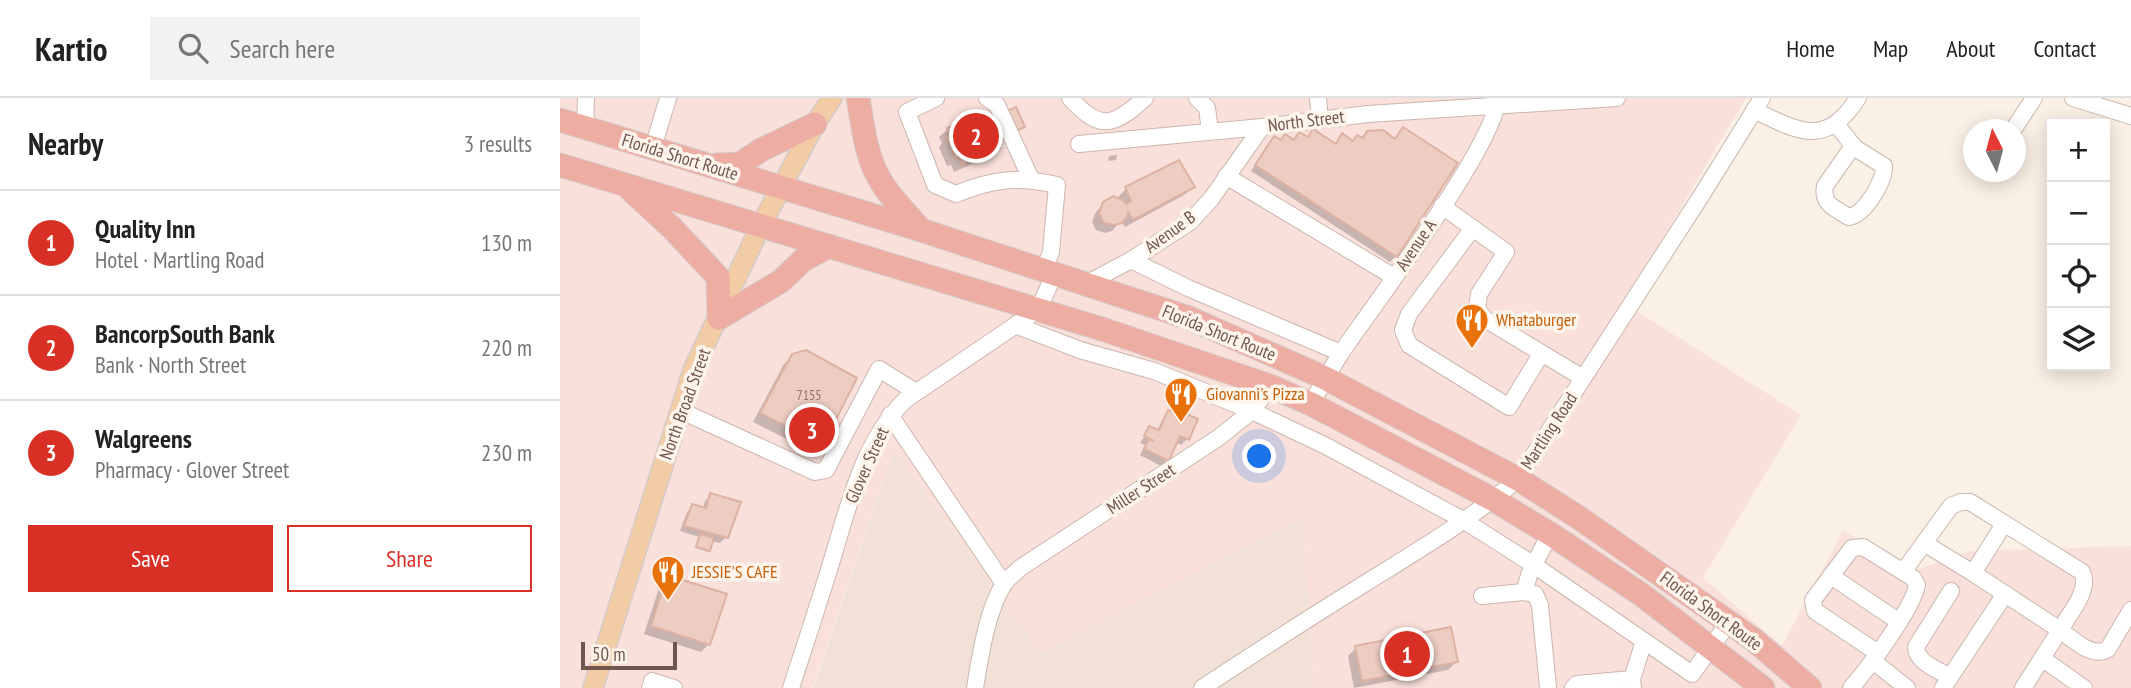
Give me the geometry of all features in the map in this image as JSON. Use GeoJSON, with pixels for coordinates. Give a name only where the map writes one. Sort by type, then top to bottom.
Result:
{"type":"FeatureCollection","features":[{"type":"Feature","properties":{"kind":"highway"},"geometry":{"type":"LineString","coordinates":[[858,98],[863,131],[873,165],[887,190],[921,230]]}},
{"type":"Feature","properties":{"kind":"highway","name":"Florida Short Route"},"geometry":{"type":"LineString","coordinates":[[560,120],[921,230],[1188,318],[1325,378],[1518,479],[1578,517],[1754,640],[1810,688]]}},
{"type":"Feature","properties":{"kind":"highway"},"geometry":{"type":"LineString","coordinates":[[710,165],[740,164],[761,150],[815,124]]}},
{"type":"Feature","properties":{"kind":"highway","name":"Florida Short Route"},"geometry":{"type":"LineString","coordinates":[[560,164],[627,187],[1038,310],[1270,386],[1311,404],[1494,500],[1550,534],[1642,595],[1763,688]]}},
{"type":"Feature","properties":{"kind":"highway"},"geometry":{"type":"LineString","coordinates":[[627,187],[672,228],[718,277],[719,318],[781,281],[803,260],[829,246]]}},
{"type":"Feature","properties":{"kind":"main road","name":"North Broad Street"},"geometry":{"type":"LineString","coordinates":[[593,688],[693,370],[760,227],[815,124],[832,98]]}},
{"type":"Feature","properties":{"kind":"street"},"geometry":{"type":"LineString","coordinates":[[585,128],[586,98]]}},
{"type":"Feature","properties":{"kind":"street"},"geometry":{"type":"LineString","coordinates":[[653,148],[668,98]]}},
{"type":"Feature","properties":{"kind":"street"},"geometry":{"type":"LineString","coordinates":[[936,98],[906,112],[935,185],[956,194],[986,182],[1031,179],[1057,185],[1050,272],[1038,310]]}},
{"type":"Feature","properties":{"kind":"street"},"geometry":{"type":"LineString","coordinates":[[988,98],[997,105],[1031,179]]}},
{"type":"Feature","properties":{"kind":"street"},"geometry":{"type":"LineString","coordinates":[[1070,98],[1086,116],[1097,120],[1124,117],[1145,98]]}},
{"type":"Feature","properties":{"kind":"street"},"geometry":{"type":"LineString","coordinates":[[1198,98],[1207,108],[1210,131]]}},
{"type":"Feature","properties":{"kind":"street"},"geometry":{"type":"LineString","coordinates":[[1318,98],[1320,120]]}},
{"type":"Feature","properties":{"kind":"street","name":"North Street"},"geometry":{"type":"LineString","coordinates":[[1079,144],[1497,102],[1617,98]]}},
{"type":"Feature","properties":{"kind":"street"},"geometry":{"type":"LineString","coordinates":[[1758,104],[1788,127],[1803,132],[1819,132],[1836,124],[1858,98]]}},
{"type":"Feature","properties":{"kind":"street"},"geometry":{"type":"LineString","coordinates":[[2020,119],[2034,98]]}},
{"type":"Feature","properties":{"kind":"street"},"geometry":{"type":"LineString","coordinates":[[2073,98],[2131,116]]}},
{"type":"Feature","properties":{"kind":"street","name":"Avenue A"},"geometry":{"type":"LineString","coordinates":[[1311,404],[1341,353],[1442,206],[1476,151],[1497,102]]}},
{"type":"Feature","properties":{"kind":"street","name":"Martling Road"},"geometry":{"type":"LineString","coordinates":[[1202,688],[1317,613],[1421,550],[1494,500],[1518,479],[1758,104]]}},
{"type":"Feature","properties":{"kind":"street"},"geometry":{"type":"LineString","coordinates":[[1836,124],[1853,146]]}},
{"type":"Feature","properties":{"kind":"street","name":"Avenue B"},"geometry":{"type":"LineString","coordinates":[[1086,284],[1131,260],[1190,222],[1212,199],[1262,127]]}},
{"type":"Feature","properties":{"kind":"street"},"geometry":{"type":"LineString","coordinates":[[1226,176],[1394,277]]}},
{"type":"Feature","properties":{"kind":"street"},"geometry":{"type":"LineString","coordinates":[[1442,206],[1506,252],[1479,294],[1477,309],[1485,319],[1583,378]]}},
{"type":"Feature","properties":{"kind":"street"},"geometry":{"type":"LineString","coordinates":[[1473,228],[1409,314],[1403,330],[1409,345],[1509,407],[1542,354]]}},
{"type":"Feature","properties":{"kind":"street"},"geometry":{"type":"LineString","coordinates":[[1131,260],[1188,288],[1341,353]]}},
{"type":"Feature","properties":{"kind":"street","name":"Glover Street"},"geometry":{"type":"LineString","coordinates":[[791,688],[853,494],[870,450],[890,415],[916,392],[1038,310]]}},
{"type":"Feature","properties":{"kind":"street"},"geometry":{"type":"LineString","coordinates":[[1015,325],[1080,349],[1154,371],[1252,411],[1377,473],[1463,520],[1534,565],[1692,674]]}},
{"type":"Feature","properties":{"kind":"street"},"geometry":{"type":"LineString","coordinates":[[679,410],[815,472],[826,470],[879,369],[916,392]]}},
{"type":"Feature","properties":{"kind":"street","name":"Miller Street"},"geometry":{"type":"LineString","coordinates":[[975,688],[993,611],[1004,584],[1051,545],[1194,455],[1252,411],[1270,386]]}},
{"type":"Feature","properties":{"kind":"street"},"geometry":{"type":"LineString","coordinates":[[890,415],[1004,584]]}},
{"type":"Feature","properties":{"kind":"street"},"geometry":{"type":"LineString","coordinates":[[1377,473],[1390,446]]}},
{"type":"Feature","properties":{"kind":"street"},"geometry":{"type":"LineString","coordinates":[[1903,572],[1951,506],[1961,502],[1970,502],[2082,572],[2085,587],[2023,688]]}},
{"type":"Feature","properties":{"kind":"street"},"geometry":{"type":"LineString","coordinates":[[1973,573],[2004,524]]}},
{"type":"Feature","properties":{"kind":"street"},"geometry":{"type":"LineString","coordinates":[[1524,592],[1550,534]]}},
{"type":"Feature","properties":{"kind":"street"},"geometry":{"type":"LineString","coordinates":[[1924,543],[2094,653],[2102,653],[2108,649],[2131,610]]}},
{"type":"Feature","properties":{"kind":"street"},"geometry":{"type":"LineString","coordinates":[[1851,688],[1875,657],[1916,592],[1917,585],[1903,572],[1857,546],[1852,548],[1813,600],[1815,611],[1875,657],[1907,688]]}},
{"type":"Feature","properties":{"kind":"street"},"geometry":{"type":"LineString","coordinates":[[1831,576],[1898,621]]}},
{"type":"Feature","properties":{"kind":"street"},"geometry":{"type":"LineString","coordinates":[[1951,591],[1916,646],[1920,658],[1947,683],[2005,594]]}},
{"type":"Feature","properties":{"kind":"street"},"geometry":{"type":"LineString","coordinates":[[1482,596],[1524,592],[1535,594],[1540,605],[1548,688]]}},
{"type":"Feature","properties":{"kind":"street"},"geometry":{"type":"LineString","coordinates":[[1682,688],[1729,622]]}},
{"type":"Feature","properties":{"kind":"street"},"geometry":{"type":"LineString","coordinates":[[1573,688],[1577,684],[1633,683],[1644,641]]}},
{"type":"Feature","properties":{"kind":"street"},"geometry":{"type":"LineString","coordinates":[[2043,659],[2084,688]]}},
{"type":"Feature","properties":{"kind":"street"},"geometry":{"type":"LineString","coordinates":[[650,688],[652,681],[674,688]]}},
{"type":"Feature","properties":{"kind":"shaded area"},"geometry":{"type":"Polygon","coordinates":[[[560,98],[1746,98],[1624,303],[1801,415],[1703,578],[1782,646],[1843,531],[1915,570],[1971,551],[2131,546],[2131,688],[1314,688],[1302,518],[1040,653],[894,450],[812,688],[560,688],[560,98]]]}},
{"type":"Feature","properties":{"kind":"shaded area"},"geometry":{"type":"Polygon","coordinates":[[[894,450],[1040,653],[1302,517],[1314,688],[813,688],[894,450]]]}},
{"type":"Feature","properties":{"kind":"building"},"geometry":{"type":"Polygon","coordinates":[[[1016,107],[1025,127],[996,140],[1000,148],[962,165],[959,158],[956,159],[946,137],[950,135],[947,128],[983,112],[987,120],[1016,107]]]}},
{"type":"Feature","properties":{"kind":"building"},"geometry":{"type":"Polygon","coordinates":[[[1403,127],[1458,163],[1397,257],[1255,165],[1274,136],[1281,140],[1285,134],[1294,140],[1299,132],[1308,137],[1313,129],[1336,144],[1342,133],[1353,141],[1357,135],[1363,138],[1367,131],[1383,130],[1395,139],[1403,127]]]}},
{"type":"Feature","properties":{"kind":"building"},"geometry":{"type":"Polygon","coordinates":[[[1179,160],[1195,187],[1133,220],[1128,212],[1122,223],[1104,223],[1099,213],[1103,202],[1113,196],[1126,204],[1131,201],[1125,187],[1179,160]]]}},
{"type":"Feature","properties":{"kind":"building"},"geometry":{"type":"Polygon","coordinates":[[[806,350],[857,378],[823,445],[760,413],[792,354],[806,350]]]}},
{"type":"Feature","properties":{"kind":"building"},"geometry":{"type":"Polygon","coordinates":[[[1168,410],[1177,414],[1178,410],[1198,419],[1189,440],[1180,436],[1169,461],[1144,449],[1149,439],[1154,441],[1144,436],[1149,426],[1159,430],[1168,410]]]}},
{"type":"Feature","properties":{"kind":"building"},"geometry":{"type":"Polygon","coordinates":[[[710,493],[741,502],[728,538],[684,526],[692,504],[706,508],[710,493]]]}},
{"type":"Feature","properties":{"kind":"building"},"geometry":{"type":"Polygon","coordinates":[[[700,534],[714,538],[710,551],[696,547],[700,534]]]}},
{"type":"Feature","properties":{"kind":"building"},"geometry":{"type":"Polygon","coordinates":[[[667,575],[727,594],[710,645],[651,626],[667,575]]]}},
{"type":"Feature","properties":{"kind":"building"},"geometry":{"type":"Polygon","coordinates":[[[1451,627],[1458,662],[1362,681],[1355,646],[1451,627]]]}},
{"type":"Feature","properties":{"kind":"place","name":"BancorpSouth Bank"},"geometry":{"type":"Point","coordinates":[976,136]}},
{"type":"Feature","properties":{"kind":"place","name":"Whataburger"},"geometry":{"type":"Point","coordinates":[1472,350]}},
{"type":"Feature","properties":{"kind":"place","name":"Giovanni's Pizza"},"geometry":{"type":"Point","coordinates":[1181,424]}},
{"type":"Feature","properties":{"kind":"place","name":"Walgreens"},"geometry":{"type":"Point","coordinates":[812,430]}},
{"type":"Feature","properties":{"kind":"place","name":"JESSIE'S CAFE"},"geometry":{"type":"Point","coordinates":[668,602]}},
{"type":"Feature","properties":{"kind":"place","name":"Quality Inn"},"geometry":{"type":"Point","coordinates":[1407,654]}}]}
